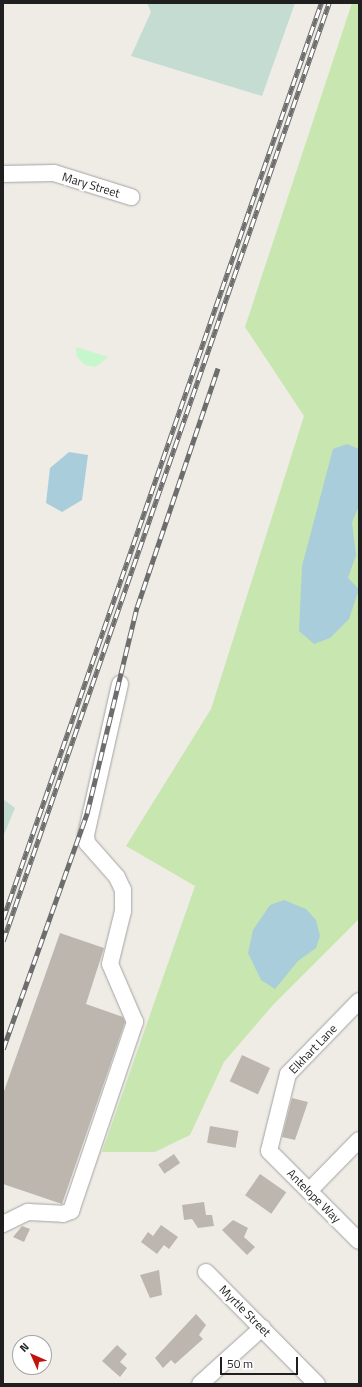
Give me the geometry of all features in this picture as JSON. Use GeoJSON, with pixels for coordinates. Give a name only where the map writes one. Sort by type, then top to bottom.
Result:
{"type":"FeatureCollection","features":[{"type":"Feature","properties":{"kind":"street","name":"Mary Street"},"geometry":{"type":"LineString","coordinates":[[3,174],[54,173],[131,197]]}},
{"type":"Feature","properties":{"kind":"street"},"geometry":{"type":"LineString","coordinates":[[3,1224],[28,1212],[63,1214],[71,1211],[135,1022],[110,964],[122,911],[123,890],[117,877],[87,843],[86,835],[120,684]]}},
{"type":"Feature","properties":{"kind":"street","name":"Elkhart Lane"},"geometry":{"type":"LineString","coordinates":[[269,1151],[288,1074],[359,1001]]}},
{"type":"Feature","properties":{"kind":"street"},"geometry":{"type":"LineString","coordinates":[[309,1191],[359,1140]]}},
{"type":"Feature","properties":{"kind":"street","name":"Antelope Way"},"geometry":{"type":"LineString","coordinates":[[269,1151],[359,1241]]}},
{"type":"Feature","properties":{"kind":"street","name":"Myrtle Street"},"geometry":{"type":"LineString","coordinates":[[206,1272],[317,1384]]}},
{"type":"Feature","properties":{"kind":"street"},"geometry":{"type":"LineString","coordinates":[[200,1384],[262,1328]]}},
{"type":"Feature","properties":{"kind":"green space"},"geometry":{"type":"Polygon","coordinates":[[[147,3],[295,3],[262,96],[131,56],[151,12],[147,3]]]}},
{"type":"Feature","properties":{"kind":"green space"},"geometry":{"type":"Polygon","coordinates":[[[352,3],[359,3],[359,919],[273,1005],[224,1062],[190,1135],[155,1152],[102,1152],[195,886],[126,846],[211,709],[304,416],[245,327],[352,3]]]}},
{"type":"Feature","properties":{"kind":"green space"},"geometry":{"type":"Polygon","coordinates":[[[76,347],[108,357],[96,367],[85,365],[77,357],[76,347]]]}},
{"type":"Feature","properties":{"kind":"green space"},"geometry":{"type":"Polygon","coordinates":[[[3,799],[15,808],[3,837],[3,799]]]}},
{"type":"Feature","properties":{"kind":"water"},"geometry":{"type":"Polygon","coordinates":[[[347,444],[359,449],[359,506],[352,522],[356,555],[348,578],[359,589],[349,619],[330,638],[314,644],[299,631],[302,566],[333,449],[347,444]]]}},
{"type":"Feature","properties":{"kind":"water"},"geometry":{"type":"Polygon","coordinates":[[[69,452],[88,455],[82,500],[62,512],[46,503],[50,468],[69,452]]]}},
{"type":"Feature","properties":{"kind":"water"},"geometry":{"type":"Polygon","coordinates":[[[284,900],[306,909],[316,920],[320,936],[316,948],[298,961],[275,989],[261,980],[248,953],[253,930],[270,905],[284,900]]]}},
{"type":"Feature","properties":{"kind":"building"},"geometry":{"type":"Polygon","coordinates":[[[60,933],[104,948],[86,1004],[123,1017],[125,1022],[62,1204],[3,1184],[3,1094],[60,933]]]}},
{"type":"Feature","properties":{"kind":"building"},"geometry":{"type":"Polygon","coordinates":[[[242,1055],[270,1068],[258,1094],[230,1081],[242,1055]]]}},
{"type":"Feature","properties":{"kind":"building"},"geometry":{"type":"Polygon","coordinates":[[[292,1098],[308,1102],[295,1140],[282,1137],[292,1098]]]}},
{"type":"Feature","properties":{"kind":"building"},"geometry":{"type":"Polygon","coordinates":[[[210,1126],[239,1131],[236,1148],[207,1143],[210,1126]]]}},
{"type":"Feature","properties":{"kind":"building"},"geometry":{"type":"Polygon","coordinates":[[[174,1154],[180,1163],[164,1174],[158,1165],[174,1154]]]}},
{"type":"Feature","properties":{"kind":"building"},"geometry":{"type":"Polygon","coordinates":[[[260,1174],[286,1192],[271,1214],[245,1195],[260,1174]]]}},
{"type":"Feature","properties":{"kind":"building"},"geometry":{"type":"Polygon","coordinates":[[[204,1202],[206,1215],[212,1215],[214,1226],[198,1228],[192,1219],[184,1220],[182,1205],[204,1202]]]}},
{"type":"Feature","properties":{"kind":"building"},"geometry":{"type":"Polygon","coordinates":[[[233,1220],[248,1228],[244,1237],[255,1247],[247,1255],[222,1230],[233,1220]]]}},
{"type":"Feature","properties":{"kind":"building"},"geometry":{"type":"Polygon","coordinates":[[[161,1225],[178,1237],[169,1249],[164,1245],[157,1254],[141,1242],[148,1232],[153,1236],[161,1225]]]}},
{"type":"Feature","properties":{"kind":"building"},"geometry":{"type":"Polygon","coordinates":[[[22,1226],[30,1229],[24,1242],[13,1237],[22,1226]]]}},
{"type":"Feature","properties":{"kind":"building"},"geometry":{"type":"Polygon","coordinates":[[[159,1270],[162,1295],[150,1298],[140,1275],[159,1270]]]}},
{"type":"Feature","properties":{"kind":"building"},"geometry":{"type":"Polygon","coordinates":[[[196,1314],[206,1325],[199,1335],[203,1339],[175,1364],[171,1360],[163,1368],[155,1358],[196,1314]]]}},
{"type":"Feature","properties":{"kind":"building"},"geometry":{"type":"Polygon","coordinates":[[[117,1345],[127,1354],[120,1362],[127,1368],[120,1377],[102,1361],[117,1345]]]}},
{"type":"Feature","properties":{"kind":"railway"},"geometry":{"type":"LineString","coordinates":[[3,919],[321,3]]}},
{"type":"Feature","properties":{"kind":"railway"},"geometry":{"type":"LineString","coordinates":[[3,941],[329,3]]}},
{"type":"Feature","properties":{"kind":"railway"},"geometry":{"type":"LineString","coordinates":[[3,1049],[87,813],[137,607],[218,368]]}}]}
